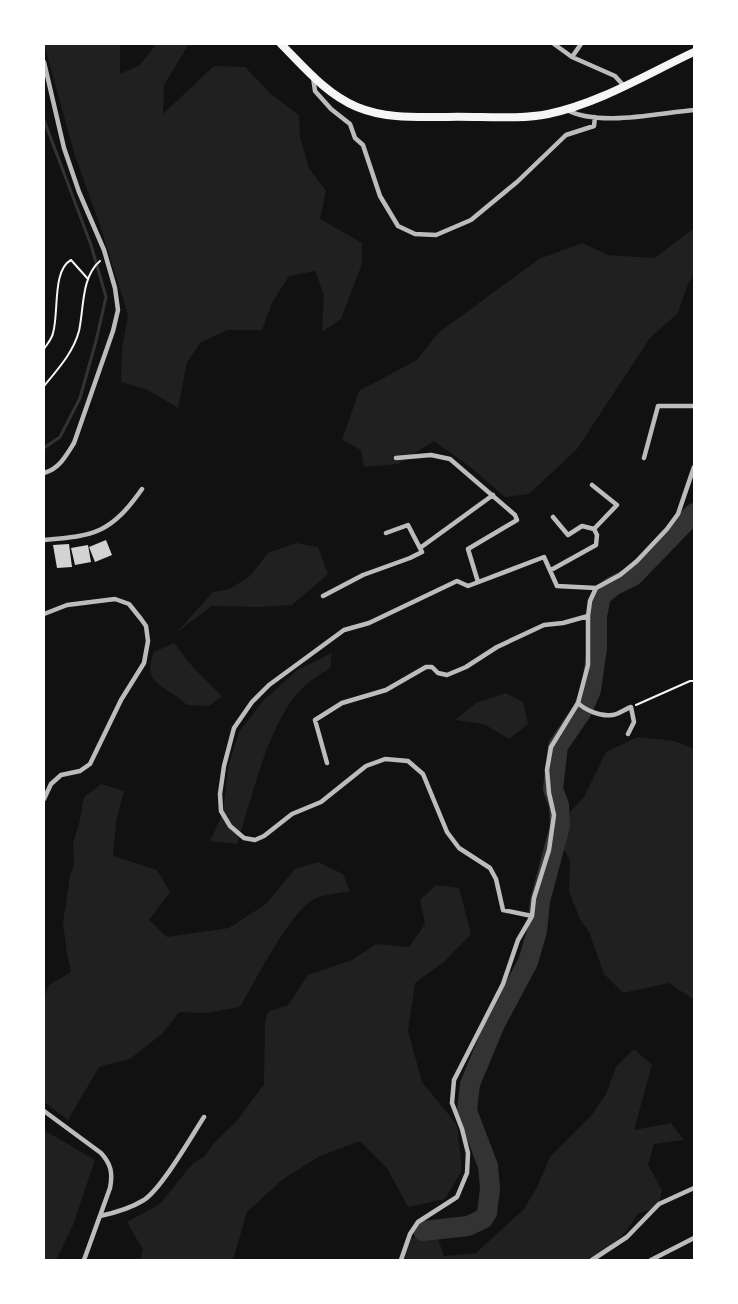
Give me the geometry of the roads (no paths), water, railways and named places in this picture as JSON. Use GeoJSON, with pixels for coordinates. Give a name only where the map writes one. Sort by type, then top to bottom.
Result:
{"type":"FeatureCollection","features":[{"type":"Feature","properties":{"kind":"main road"},"geometry":{"type":"LineString","coordinates":[[281,44],[313,77],[335,95],[356,107],[400,117],[548,114],[590,101],[694,52]]}},
{"type":"Feature","properties":{"kind":"street"},"geometry":{"type":"LineString","coordinates":[[554,44],[572,57],[615,76],[624,86]]}},
{"type":"Feature","properties":{"kind":"street"},"geometry":{"type":"LineString","coordinates":[[572,57],[581,44]]}},
{"type":"Feature","properties":{"kind":"street"},"geometry":{"type":"LineString","coordinates":[[44,62],[64,148],[79,192],[106,257],[115,288],[118,310],[113,331],[74,443],[64,459],[50,471],[44,473]]}},
{"type":"Feature","properties":{"kind":"street"},"geometry":{"type":"LineString","coordinates":[[313,77],[315,91],[331,109],[350,124],[355,138],[363,146],[380,196],[399,226],[415,234],[436,235],[471,220],[517,182],[566,135],[594,126],[595,117]]}},
{"type":"Feature","properties":{"kind":"street"},"geometry":{"type":"LineString","coordinates":[[564,108],[574,113],[595,117],[642,117],[694,110]]}},
{"type":"Feature","properties":{"kind":"street"},"geometry":{"type":"LineString","coordinates":[[644,458],[658,406],[694,406]]}},
{"type":"Feature","properties":{"kind":"street"},"geometry":{"type":"LineString","coordinates":[[396,458],[431,455],[450,459],[515,515],[517,520],[468,549],[478,582]]}},
{"type":"Feature","properties":{"kind":"street"},"geometry":{"type":"LineString","coordinates":[[532,916],[503,910],[496,879],[490,868],[459,848],[447,832],[423,774],[408,761],[385,759],[366,766],[321,802],[292,814],[264,836],[255,840],[244,838],[230,826],[221,811],[220,794],[224,766],[234,728],[252,702],[269,685],[344,630],[369,623],[458,581],[468,586],[544,557],[557,586],[596,588],[620,575],[637,561],[678,514],[694,467]]}},
{"type":"Feature","properties":{"kind":"street"},"geometry":{"type":"LineString","coordinates":[[592,485],[617,505],[594,529]]}},
{"type":"Feature","properties":{"kind":"street"},"geometry":{"type":"LineString","coordinates":[[44,540],[78,537],[110,526],[128,509],[142,489]]}},
{"type":"Feature","properties":{"kind":"street"},"geometry":{"type":"LineString","coordinates":[[420,548],[493,495]]}},
{"type":"Feature","properties":{"kind":"street"},"geometry":{"type":"LineString","coordinates":[[551,570],[596,545],[597,535],[594,529],[582,526],[568,535],[553,517]]}},
{"type":"Feature","properties":{"kind":"street"},"geometry":{"type":"LineString","coordinates":[[323,596],[363,575],[422,552],[408,525],[386,532]]}},
{"type":"Feature","properties":{"kind":"street"},"geometry":{"type":"LineString","coordinates":[[401,1260],[410,1234],[418,1222],[457,1197],[467,1173],[468,1153],[452,1103],[453,1080],[503,984],[518,940],[532,916],[534,898],[549,850],[554,815],[547,770],[551,747],[578,703],[588,665],[588,616],[590,602],[596,588]]}},
{"type":"Feature","properties":{"kind":"street"},"geometry":{"type":"LineString","coordinates":[[44,614],[67,605],[115,598],[129,604],[141,619],[146,626],[148,641],[144,663],[121,700],[90,764],[80,771],[61,776],[51,784],[44,799]]}},
{"type":"Feature","properties":{"kind":"street"},"geometry":{"type":"LineString","coordinates":[[327,763],[315,720],[342,703],[386,690],[426,667],[432,667],[438,673],[447,675],[543,625],[563,623],[588,616]]}},
{"type":"Feature","properties":{"kind":"street"},"geometry":{"type":"LineString","coordinates":[[578,703],[599,714],[612,716],[631,707],[633,722],[628,734]]}},
{"type":"Feature","properties":{"kind":"street"},"geometry":{"type":"LineString","coordinates":[[44,1111],[101,1153],[108,1161],[112,1175],[84,1260]]}},
{"type":"Feature","properties":{"kind":"street"},"geometry":{"type":"LineString","coordinates":[[100,1216],[111,1214],[144,1200],[157,1188],[204,1117]]}},
{"type":"Feature","properties":{"kind":"street"},"geometry":{"type":"LineString","coordinates":[[592,1260],[627,1237],[659,1204],[694,1188]]}},
{"type":"Feature","properties":{"kind":"street"},"geometry":{"type":"LineString","coordinates":[[651,1260],[694,1238]]}},
{"type":"Feature","properties":{"kind":"waterway"},"geometry":{"type":"LineString","coordinates":[[44,120],[91,245],[106,297],[80,398],[60,437],[44,448]]}},
{"type":"Feature","properties":{"kind":"waterway"},"geometry":{"type":"LineString","coordinates":[[423,1231],[468,1226],[483,1219],[487,1213],[490,1189],[488,1166],[467,1111],[470,1084],[495,1024],[528,962],[537,931],[540,901],[560,826],[559,805],[553,789],[558,746],[582,711],[591,690],[597,648],[597,616],[601,596],[613,586],[633,576],[694,513]]}}]}
